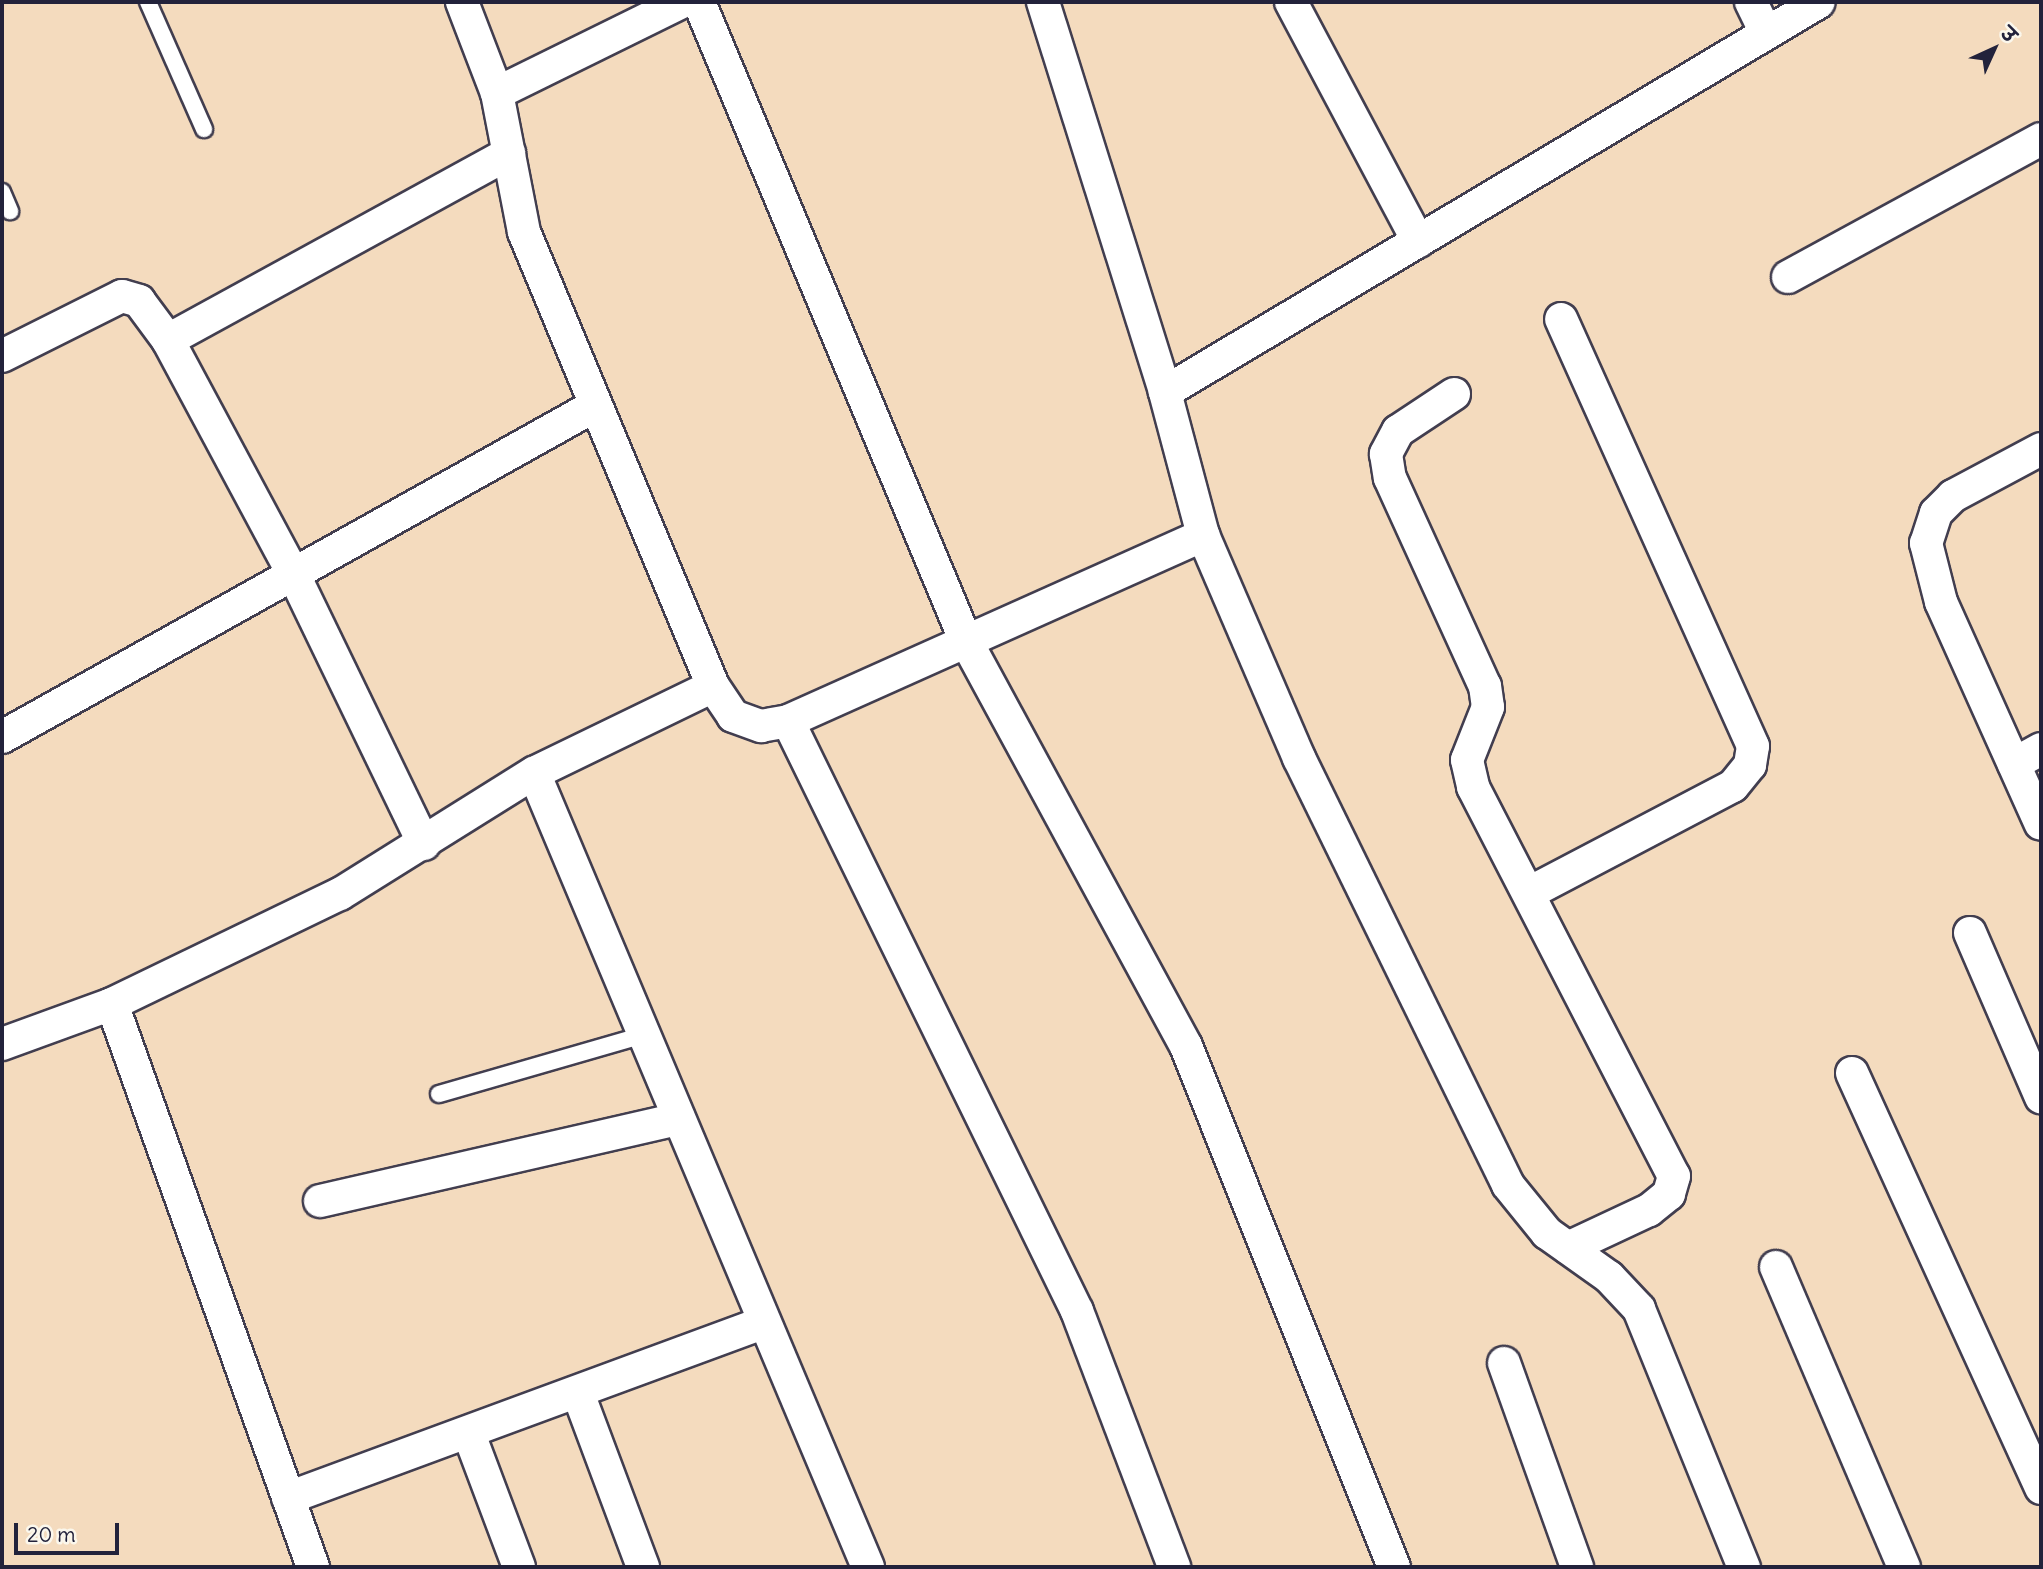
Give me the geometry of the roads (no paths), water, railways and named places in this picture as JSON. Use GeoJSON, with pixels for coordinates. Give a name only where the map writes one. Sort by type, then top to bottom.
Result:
{"type":"FeatureCollection","features":[{"type":"Feature","properties":{"kind":"street"},"geometry":{"type":"LineString","coordinates":[[462,2],[497,93],[524,232],[713,686],[733,716],[761,726],[788,722],[965,639],[1203,535]]}},
{"type":"Feature","properties":{"kind":"street"},"geometry":{"type":"LineString","coordinates":[[497,93],[682,2]]}},
{"type":"Feature","properties":{"kind":"street"},"geometry":{"type":"LineString","coordinates":[[699,2],[965,639],[1186,1046],[1394,1567]]}},
{"type":"Feature","properties":{"kind":"street"},"geometry":{"type":"LineString","coordinates":[[1043,2],[1165,392],[1203,535],[1299,758],[1508,1185],[1547,1233],[1639,1309],[1744,1567]]}},
{"type":"Feature","properties":{"kind":"street"},"geometry":{"type":"LineString","coordinates":[[1291,2],[1418,241]]}},
{"type":"Feature","properties":{"kind":"street"},"geometry":{"type":"LineString","coordinates":[[1751,2],[1766,33]]}},
{"type":"Feature","properties":{"kind":"street"},"geometry":{"type":"LineString","coordinates":[[1165,392],[1819,2]]}},
{"type":"Feature","properties":{"kind":"street"},"geometry":{"type":"LineString","coordinates":[[1788,277],[2041,139]]}},
{"type":"Feature","properties":{"kind":"street"},"geometry":{"type":"LineString","coordinates":[[168,340],[509,153]]}},
{"type":"Feature","properties":{"kind":"street"},"geometry":{"type":"LineString","coordinates":[[2,356],[122,296],[139,301],[168,340],[295,577],[424,844]]}},
{"type":"Feature","properties":{"kind":"street"},"geometry":{"type":"LineString","coordinates":[[1529,893],[1733,786],[1750,765],[1753,746],[1561,319]]}},
{"type":"Feature","properties":{"kind":"street"},"geometry":{"type":"LineString","coordinates":[[1454,394],[1398,431],[1389,443],[1388,466],[1485,687],[1488,707],[1467,760],[1473,787],[1674,1176],[1668,1194],[1648,1210],[1568,1248]]}},
{"type":"Feature","properties":{"kind":"street"},"geometry":{"type":"LineString","coordinates":[[2,737],[295,577],[596,405]]}},
{"type":"Feature","properties":{"kind":"street"},"geometry":{"type":"LineString","coordinates":[[2041,449],[1953,496],[1936,513],[1926,543],[1941,602],[2041,824]]}},
{"type":"Feature","properties":{"kind":"street"},"geometry":{"type":"LineString","coordinates":[[2,1044],[112,1004],[252,941],[424,844],[534,773],[713,686]]}},
{"type":"Feature","properties":{"kind":"street"},"geometry":{"type":"LineString","coordinates":[[788,722],[1077,1311],[1174,1567]]}},
{"type":"Feature","properties":{"kind":"street"},"geometry":{"type":"LineString","coordinates":[[2014,764],[2041,749]]}},
{"type":"Feature","properties":{"kind":"street"},"geometry":{"type":"LineString","coordinates":[[534,773],[868,1567]]}},
{"type":"Feature","properties":{"kind":"street"},"geometry":{"type":"LineString","coordinates":[[1970,933],[2041,1097]]}},
{"type":"Feature","properties":{"kind":"street"},"geometry":{"type":"LineString","coordinates":[[112,1004],[313,1567]]}},
{"type":"Feature","properties":{"kind":"street"},"geometry":{"type":"LineString","coordinates":[[1852,1073],[2041,1488]]}},
{"type":"Feature","properties":{"kind":"street"},"geometry":{"type":"LineString","coordinates":[[320,1201],[679,1119]]}},
{"type":"Feature","properties":{"kind":"street"},"geometry":{"type":"LineString","coordinates":[[1776,1267],[1904,1567]]}},
{"type":"Feature","properties":{"kind":"street"},"geometry":{"type":"LineString","coordinates":[[288,1498],[468,1434],[765,1322]]}},
{"type":"Feature","properties":{"kind":"street"},"geometry":{"type":"LineString","coordinates":[[1504,1363],[1577,1567]]}},
{"type":"Feature","properties":{"kind":"street"},"geometry":{"type":"LineString","coordinates":[[578,1392],[643,1567]]}},
{"type":"Feature","properties":{"kind":"street"},"geometry":{"type":"LineString","coordinates":[[468,1434],[519,1567]]}},
{"type":"Feature","properties":{"kind":"lane"},"geometry":{"type":"LineString","coordinates":[[148,2],[204,129]]}},
{"type":"Feature","properties":{"kind":"lane"},"geometry":{"type":"LineString","coordinates":[[2,192],[10,211]]}},
{"type":"Feature","properties":{"kind":"lane"},"geometry":{"type":"LineString","coordinates":[[439,1094],[644,1035]]}}]}
